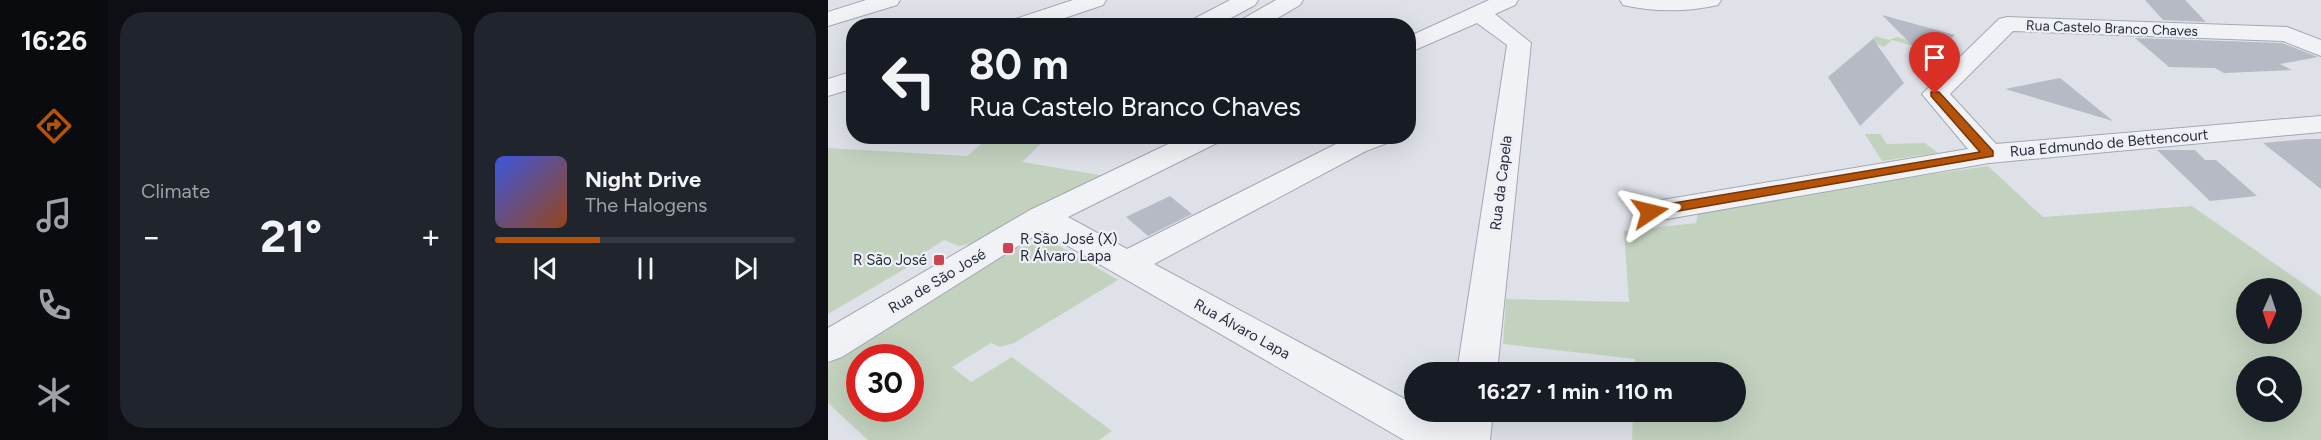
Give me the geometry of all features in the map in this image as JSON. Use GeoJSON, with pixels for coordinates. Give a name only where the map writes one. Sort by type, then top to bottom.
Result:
{"type":"FeatureCollection","features":[{"type":"Feature","properties":{"kind":"street"},"geometry":{"type":"LineString","coordinates":[[828,19],[889,0]]}},
{"type":"Feature","properties":{"kind":"street"},"geometry":{"type":"LineString","coordinates":[[1041,18],[1095,0]]}},
{"type":"Feature","properties":{"kind":"street"},"geometry":{"type":"LineString","coordinates":[[1213,18],[1247,0]]}},
{"type":"Feature","properties":{"kind":"street"},"geometry":{"type":"LineString","coordinates":[[1261,18],[1292,0]]}},
{"type":"Feature","properties":{"kind":"street"},"geometry":{"type":"LineString","coordinates":[[1416,42],[1507,0]]}},
{"type":"Feature","properties":{"kind":"street"},"geometry":{"type":"LineString","coordinates":[[1631,0],[1677,4],[1710,0]]}},
{"type":"Feature","properties":{"kind":"street","name":"Rua da Capela"},"geometry":{"type":"LineString","coordinates":[[1478,362],[1519,43],[1480,14]]}},
{"type":"Feature","properties":{"kind":"street","name":"Rua Castelo Branco Chaves"},"geometry":{"type":"LineString","coordinates":[[1989,154],[1935,94],[2007,24],[2287,34],[2321,49]]}},
{"type":"Feature","properties":{"kind":"street"},"geometry":{"type":"LineString","coordinates":[[828,88],[846,82]]}},
{"type":"Feature","properties":{"kind":"street"},"geometry":{"type":"LineString","coordinates":[[828,88],[846,89]]}},
{"type":"Feature","properties":{"kind":"street","name":"Rua Edmundo de Bettencourt"},"geometry":{"type":"LineString","coordinates":[[1650,212],[1989,154],[2321,124]]}},
{"type":"Feature","properties":{"kind":"street","name":"Rua de São José"},"geometry":{"type":"LineString","coordinates":[[828,347],[1042,218],[1193,144]]}},
{"type":"Feature","properties":{"kind":"street"},"geometry":{"type":"LineString","coordinates":[[1126,264],[1359,144]]}},
{"type":"Feature","properties":{"kind":"street","name":"Rua Álvaro Lapa"},"geometry":{"type":"LineString","coordinates":[[1042,218],[1442,440]]}},
{"type":"Feature","properties":{"kind":"street"},"geometry":{"type":"LineString","coordinates":[[1468,440],[1470,422]]}},
{"type":"Feature","properties":{"kind":"green space"},"geometry":{"type":"Polygon","coordinates":[[[1876,36],[1889,40],[1897,37],[1956,54],[1949,53],[1954,56],[1942,69],[1934,67],[1944,55],[1892,40],[1884,47],[1870,41],[1876,36]]]}},
{"type":"Feature","properties":{"kind":"green space"},"geometry":{"type":"Polygon","coordinates":[[[1865,134],[1880,134],[1887,144],[1925,143],[1938,153],[1882,161],[1865,134]]]}},
{"type":"Feature","properties":{"kind":"green space"},"geometry":{"type":"Polygon","coordinates":[[[981,144],[1041,144],[1022,162],[1105,176],[984,241],[959,246],[944,240],[905,265],[908,267],[828,314],[828,148],[967,156],[981,144]]]}},
{"type":"Feature","properties":{"kind":"green space"},"geometry":{"type":"Polygon","coordinates":[[[1988,166],[2043,217],[2192,206],[2295,278],[2236,278],[2236,344],[2302,344],[2302,283],[2321,296],[2321,440],[1632,440],[1633,422],[1746,422],[1746,362],[1635,362],[1635,359],[1503,344],[1506,299],[1629,302],[1624,231],[1696,223],[1699,209],[1988,166]]]}},
{"type":"Feature","properties":{"kind":"green space"},"geometry":{"type":"Polygon","coordinates":[[[1042,242],[1056,244],[1118,280],[1014,343],[1000,347],[991,343],[952,367],[971,382],[1012,357],[1112,431],[1099,440],[868,440],[849,422],[924,422],[924,344],[860,344],[1013,249],[1042,242]]]}},
{"type":"Feature","properties":{"kind":"green space"},"geometry":{"type":"Polygon","coordinates":[[[846,353],[846,420],[828,403],[828,364],[846,353]]]}},
{"type":"Feature","properties":{"kind":"building"},"geometry":{"type":"Polygon","coordinates":[[[2145,0],[2185,0],[2206,22],[2163,20],[2145,0]]]}},
{"type":"Feature","properties":{"kind":"building"},"geometry":{"type":"Polygon","coordinates":[[[1882,15],[1955,35],[1928,61],[1882,15]]]}},
{"type":"Feature","properties":{"kind":"building"},"geometry":{"type":"Polygon","coordinates":[[[2135,38],[2282,43],[2318,57],[2280,64],[2292,70],[2224,73],[2215,68],[2169,67],[2135,38]]]}},
{"type":"Feature","properties":{"kind":"building"},"geometry":{"type":"Polygon","coordinates":[[[1873,39],[1904,83],[1860,126],[1828,77],[1873,39]]]}},
{"type":"Feature","properties":{"kind":"building"},"geometry":{"type":"Polygon","coordinates":[[[2060,78],[2113,121],[2005,89],[2060,78]]]}},
{"type":"Feature","properties":{"kind":"building"},"geometry":{"type":"Polygon","coordinates":[[[2321,139],[2321,189],[2263,143],[2321,139]]]}},
{"type":"Feature","properties":{"kind":"building"},"geometry":{"type":"Polygon","coordinates":[[[2157,150],[2195,150],[2205,160],[2216,160],[2257,196],[2210,201],[2157,150]]]}},
{"type":"Feature","properties":{"kind":"building"},"geometry":{"type":"Polygon","coordinates":[[[1170,196],[1192,214],[1148,236],[1126,217],[1170,196]]]}},
{"type":"Feature","properties":{"kind":"place","name":"R São José (X) R Álvaro Lapa"},"geometry":{"type":"Point","coordinates":[1008,248]}},
{"type":"Feature","properties":{"kind":"place","name":"R São José"},"geometry":{"type":"Point","coordinates":[939,260]}},
{"type":"Feature","properties":{"kind":"route"},"geometry":{"type":"LineString","coordinates":[[1650,212],[1989,154],[1935,94]]}}]}
